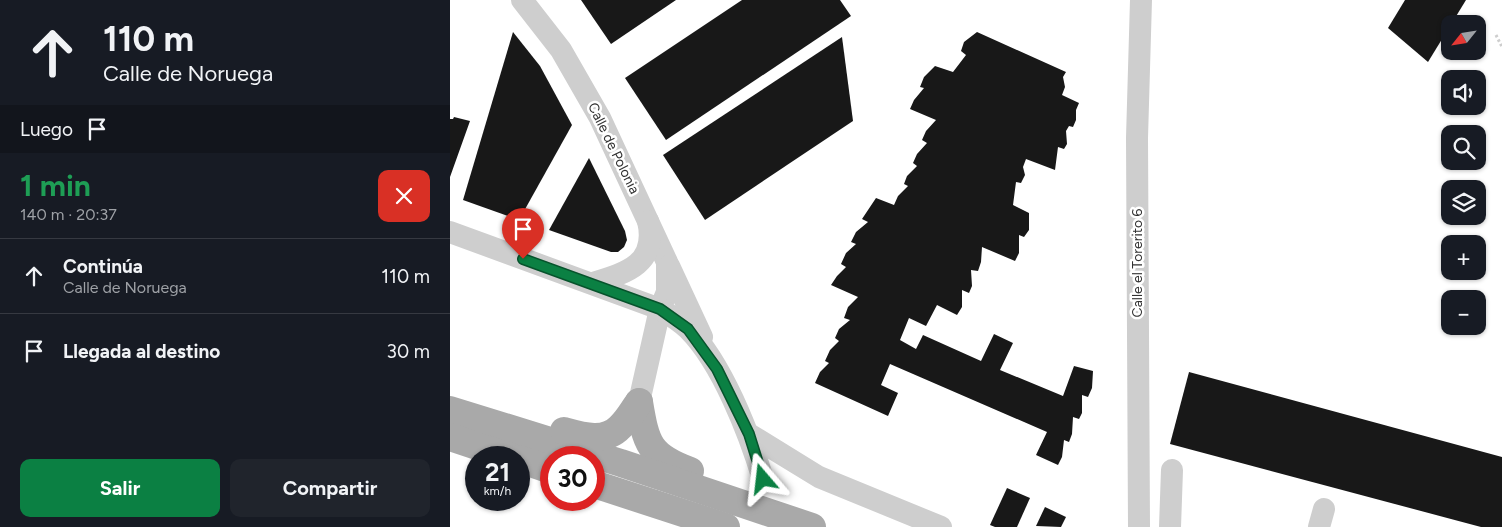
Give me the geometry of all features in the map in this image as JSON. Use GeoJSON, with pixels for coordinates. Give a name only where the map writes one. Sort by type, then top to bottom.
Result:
{"type":"FeatureCollection","features":[{"type":"Feature","properties":{"kind":"main road"},"geometry":{"type":"LineString","coordinates":[[450,409],[494,410],[593,437],[608,435],[619,429],[639,402]]}},
{"type":"Feature","properties":{"kind":"main road"},"geometry":{"type":"LineString","coordinates":[[639,402],[642,428],[658,455],[670,463],[712,478],[747,505]]}},
{"type":"Feature","properties":{"kind":"main road"},"geometry":{"type":"LineString","coordinates":[[450,409],[812,527]]}},
{"type":"Feature","properties":{"kind":"main road"},"geometry":{"type":"LineString","coordinates":[[450,437],[477,446]]}},
{"type":"Feature","properties":{"kind":"main road"},"geometry":{"type":"LineString","coordinates":[[605,488],[726,527]]}},
{"type":"Feature","properties":{"kind":"street","name":"Calle de Polonia"},"geometry":{"type":"LineString","coordinates":[[522,0],[561,50],[600,118],[646,213],[667,262],[667,292],[660,309],[639,402]]}},
{"type":"Feature","properties":{"kind":"street","name":"Calle el Torerito 6"},"geometry":{"type":"LineString","coordinates":[[1140,0],[1137,138],[1143,522]]}},
{"type":"Feature","properties":{"kind":"street"},"geometry":{"type":"LineString","coordinates":[[592,283],[628,272],[639,264],[647,252],[650,243],[646,213]]}},
{"type":"Feature","properties":{"kind":"street"},"geometry":{"type":"LineString","coordinates":[[450,232],[660,309],[688,329],[717,369]]}},
{"type":"Feature","properties":{"kind":"street"},"geometry":{"type":"LineString","coordinates":[[667,262],[749,434],[763,479]]}},
{"type":"Feature","properties":{"kind":"street"},"geometry":{"type":"LineString","coordinates":[[749,434],[819,477],[940,527]]}},
{"type":"Feature","properties":{"kind":"street"},"geometry":{"type":"LineString","coordinates":[[1170,527],[1172,470]]}},
{"type":"Feature","properties":{"kind":"path"},"geometry":{"type":"LineString","coordinates":[[1502,38],[1496,35],[1502,47]]}},
{"type":"Feature","properties":{"kind":"building"},"geometry":{"type":"Polygon","coordinates":[[[581,0],[676,0],[611,44],[581,0]]]}},
{"type":"Feature","properties":{"kind":"building"},"geometry":{"type":"Polygon","coordinates":[[[742,0],[840,0],[851,16],[666,140],[625,78],[742,0]]]}},
{"type":"Feature","properties":{"kind":"building"},"geometry":{"type":"Polygon","coordinates":[[[1405,0],[1466,0],[1457,15],[1441,15],[1441,41],[1428,62],[1388,28],[1405,0]]]}},
{"type":"Feature","properties":{"kind":"building"},"geometry":{"type":"Polygon","coordinates":[[[513,32],[540,66],[572,125],[519,220],[463,200],[513,32]]]}},
{"type":"Feature","properties":{"kind":"building"},"geometry":{"type":"Polygon","coordinates":[[[977,32],[1066,72],[1063,77],[1065,87],[1062,95],[1079,103],[1076,110],[1076,120],[1073,127],[1069,126],[1066,131],[1067,144],[1064,149],[1058,147],[1055,170],[1026,159],[1023,167],[1025,175],[1021,183],[1016,182],[1013,205],[1029,213],[1029,230],[1024,237],[1019,235],[1019,253],[1015,261],[982,247],[978,271],[971,270],[972,286],[969,293],[962,290],[962,307],[957,315],[937,305],[926,326],[909,318],[900,340],[916,349],[923,335],[981,361],[994,334],[1013,343],[1000,370],[1063,396],[1074,366],[1093,371],[1092,388],[1088,397],[1082,395],[1082,413],[1079,419],[1073,417],[1072,434],[1069,442],[1064,440],[1062,457],[1058,465],[1036,455],[1047,432],[890,364],[881,385],[898,393],[888,416],[815,383],[820,372],[829,363],[825,361],[830,350],[839,341],[835,338],[839,329],[850,320],[844,318],[848,307],[858,297],[831,285],[846,267],[841,264],[846,253],[856,244],[851,242],[856,232],[868,222],[862,219],[876,198],[894,205],[898,196],[908,186],[904,184],[907,176],[917,166],[913,163],[917,154],[927,143],[922,140],[926,131],[936,120],[910,109],[914,100],[924,88],[920,87],[924,77],[935,66],[953,72],[966,55],[961,51],[964,42],[977,32]]]}},
{"type":"Feature","properties":{"kind":"building"},"geometry":{"type":"Polygon","coordinates":[[[842,37],[853,121],[705,220],[663,155],[842,37]]]}},
{"type":"Feature","properties":{"kind":"building"},"geometry":{"type":"Polygon","coordinates":[[[454,117],[470,121],[450,177],[450,119],[454,117]]]}},
{"type":"Feature","properties":{"kind":"building"},"geometry":{"type":"Polygon","coordinates":[[[589,158],[625,231],[627,240],[624,247],[618,252],[611,252],[549,230],[589,158]]]}},
{"type":"Feature","properties":{"kind":"building"},"geometry":{"type":"Polygon","coordinates":[[[1189,372],[1502,457],[1502,527],[1481,527],[1170,444],[1189,372]]]}},
{"type":"Feature","properties":{"kind":"building"},"geometry":{"type":"Polygon","coordinates":[[[1007,488],[1030,498],[1017,527],[995,527],[990,525],[1007,488]]]}},
{"type":"Feature","properties":{"kind":"building"},"geometry":{"type":"Polygon","coordinates":[[[1045,507],[1066,517],[1061,527],[1036,526],[1045,507]]]}},
{"type":"Feature","properties":{"kind":"route"},"geometry":{"type":"LineString","coordinates":[[523,259],[660,309],[676,318],[688,329],[698,340],[717,369],[749,434],[763,479]]}}]}
